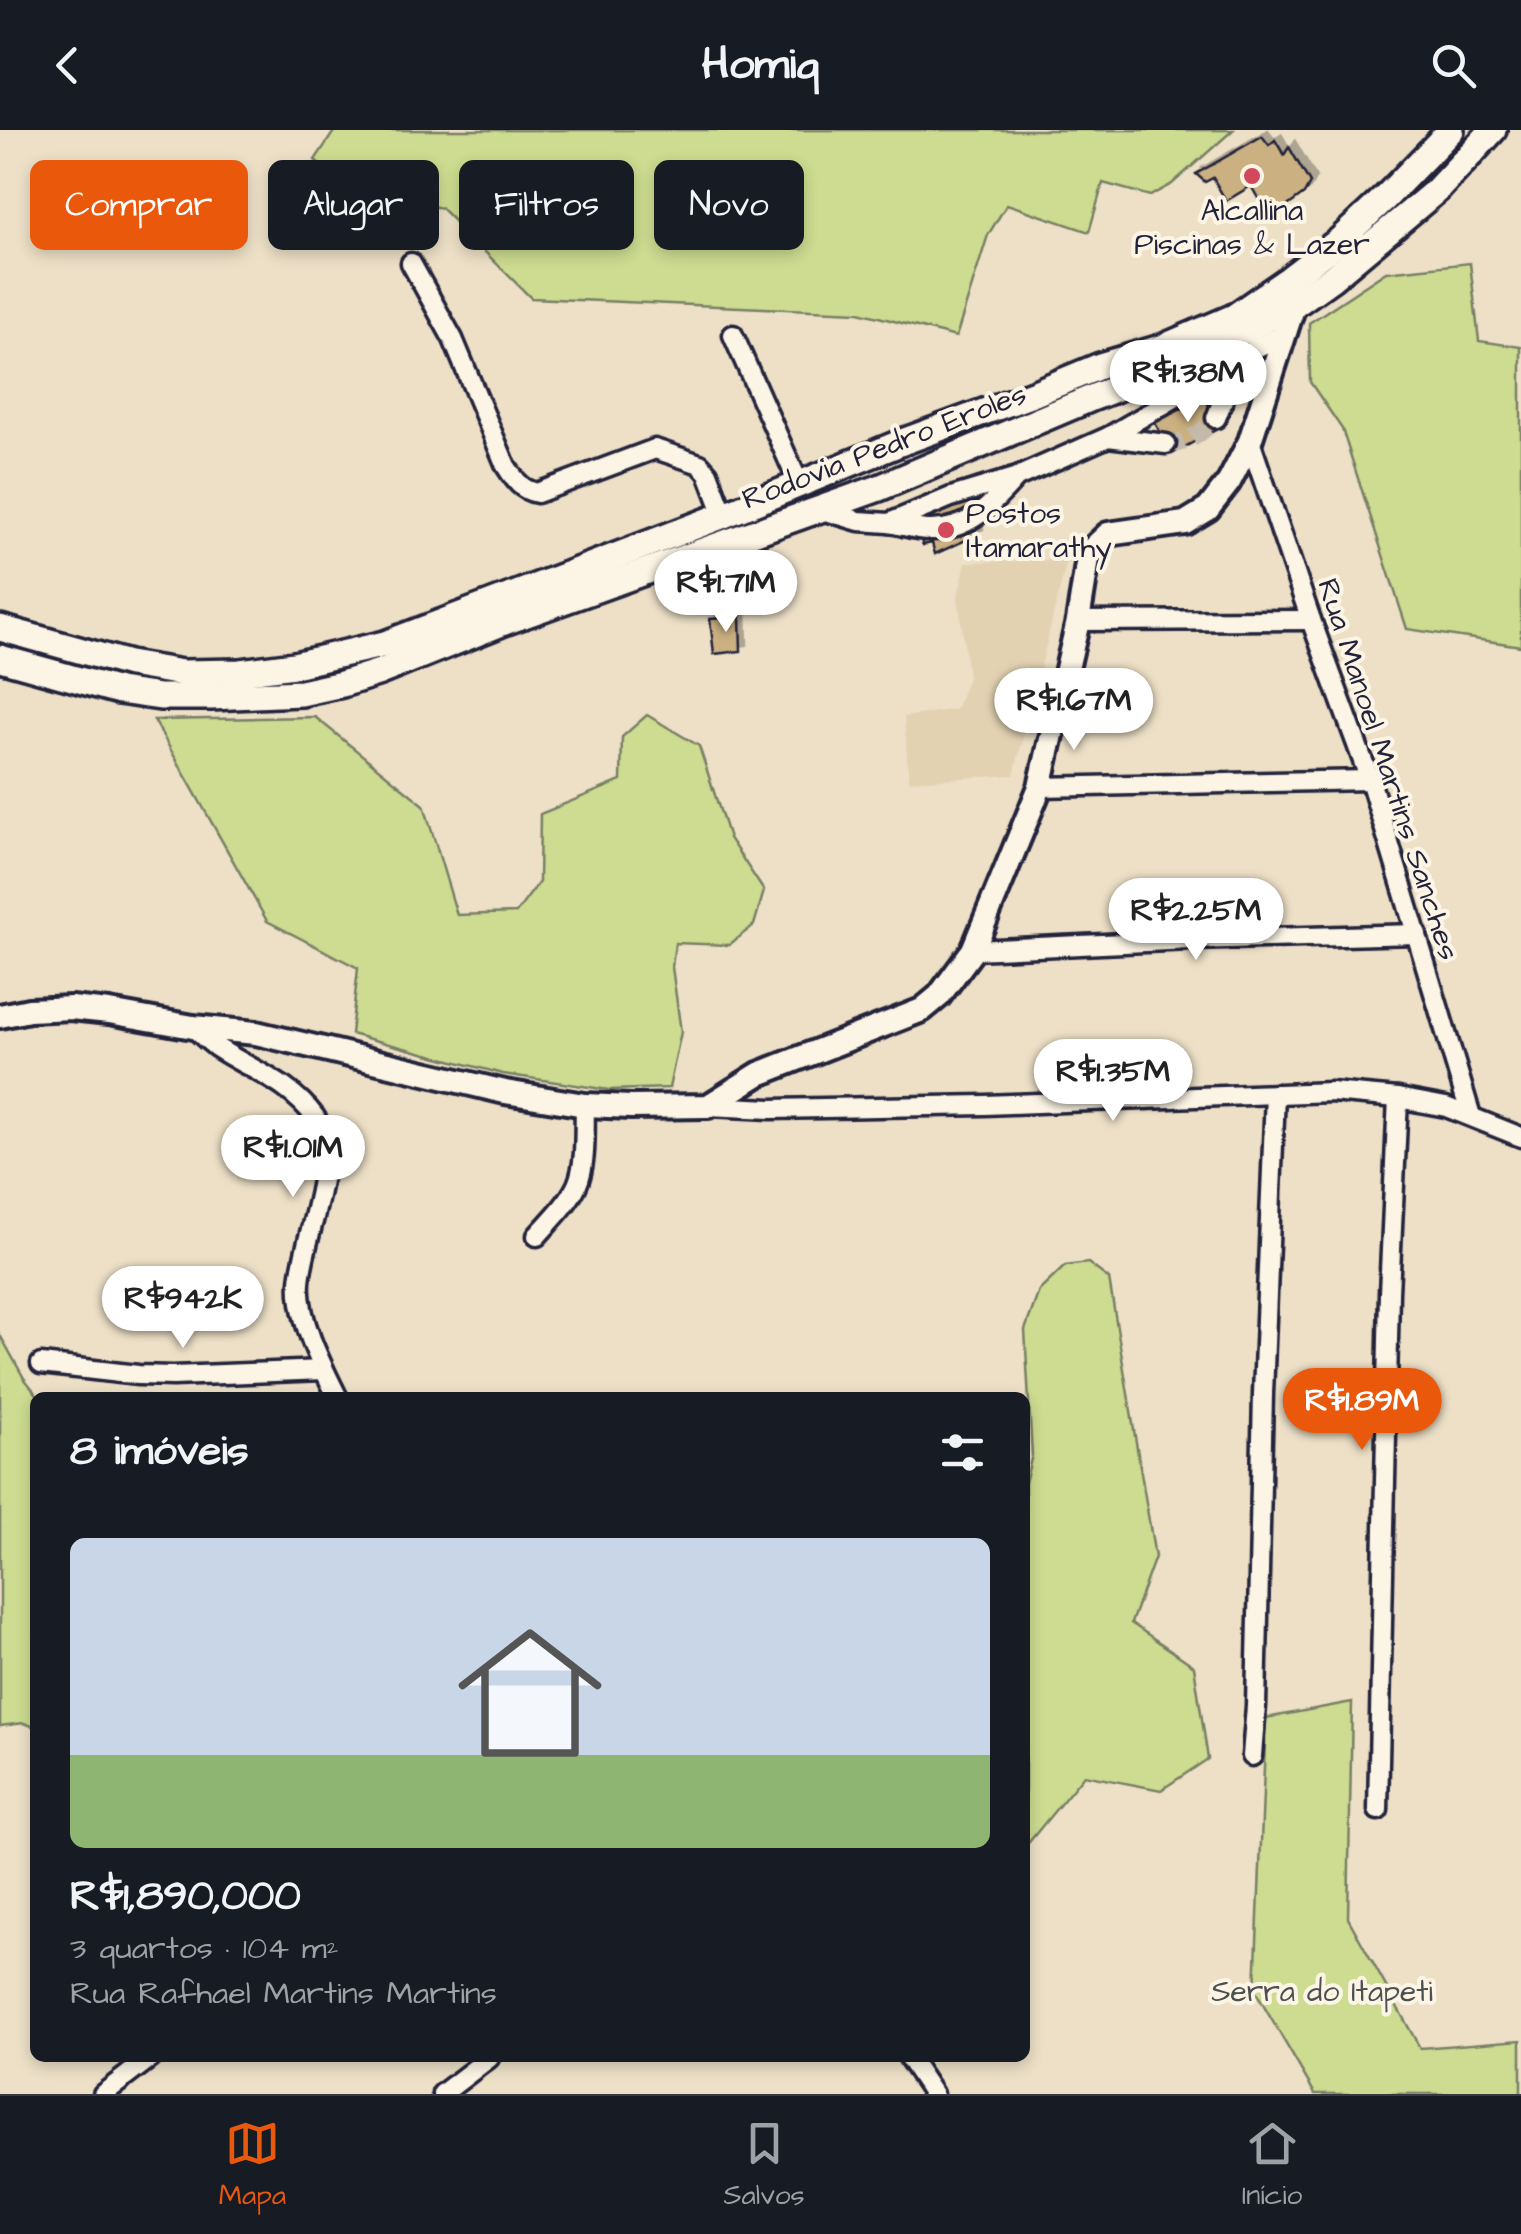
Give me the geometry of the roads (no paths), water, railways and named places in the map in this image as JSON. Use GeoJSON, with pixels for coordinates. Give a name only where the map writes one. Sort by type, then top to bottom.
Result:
{"type":"FeatureCollection","features":[{"type":"Feature","properties":{"kind":"highway","name":"Rodovia Pedro Eroles"},"geometry":{"type":"LineString","coordinates":[[0,628],[129,664],[182,673],[240,672],[294,665],[385,644],[1234,317],[1340,240],[1450,130]]}},
{"type":"Feature","properties":{"kind":"highway","name":"Rodovia Pedro Eroles"},"geometry":{"type":"LineString","coordinates":[[0,658],[119,691],[160,697],[300,693],[380,672],[506,621],[879,488],[1181,363],[1294,305],[1332,278],[1437,190],[1493,130]]}},
{"type":"Feature","properties":{"kind":"highway"},"geometry":{"type":"LineString","coordinates":[[905,441],[913,438],[928,445],[930,461],[925,468]]}},
{"type":"Feature","properties":{"kind":"main road"},"geometry":{"type":"LineString","coordinates":[[0,1016],[71,1008],[193,1027],[256,1032],[505,1092],[631,1108],[708,1106],[759,1074],[922,1010],[939,996],[973,950],[1040,787],[1090,552],[1108,534],[1186,523],[1208,509],[1229,482],[1250,441],[1294,305]]}},
{"type":"Feature","properties":{"kind":"street"},"geometry":{"type":"LineString","coordinates":[[411,262],[453,340],[516,483],[537,493],[655,449],[700,464],[708,473],[724,515]]}},
{"type":"Feature","properties":{"kind":"street"},"geometry":{"type":"LineString","coordinates":[[889,523],[950,497],[1017,477],[1108,437],[1178,396],[1235,369],[1254,349],[1284,334]]}},
{"type":"Feature","properties":{"kind":"street"},"geometry":{"type":"LineString","coordinates":[[733,335],[782,422],[799,484]]}},
{"type":"Feature","properties":{"kind":"street"},"geometry":{"type":"LineString","coordinates":[[1216,418],[1235,369]]}},
{"type":"Feature","properties":{"kind":"street"},"geometry":{"type":"LineString","coordinates":[[1108,437],[1166,444]]}},
{"type":"Feature","properties":{"kind":"street","name":"Rua Manoel Martins Sanches"},"geometry":{"type":"LineString","coordinates":[[1250,441],[1370,780],[1470,1116]]}},
{"type":"Feature","properties":{"kind":"street"},"geometry":{"type":"LineString","coordinates":[[819,508],[858,522],[928,530],[958,526],[989,508],[1017,477]]}},
{"type":"Feature","properties":{"kind":"street"},"geometry":{"type":"LineString","coordinates":[[1078,621],[1311,620]]}},
{"type":"Feature","properties":{"kind":"street"},"geometry":{"type":"LineString","coordinates":[[1040,787],[1370,780]]}},
{"type":"Feature","properties":{"kind":"street"},"geometry":{"type":"LineString","coordinates":[[973,950],[1417,934]]}},
{"type":"Feature","properties":{"kind":"street"},"geometry":{"type":"LineString","coordinates":[[193,1027],[213,1045],[292,1091],[319,1124],[325,1164],[300,1284],[305,1319],[335,1392]]}},
{"type":"Feature","properties":{"kind":"street"},"geometry":{"type":"LineString","coordinates":[[708,1106],[931,1107],[1331,1092],[1446,1107],[1521,1138]]}},
{"type":"Feature","properties":{"kind":"street"},"geometry":{"type":"LineString","coordinates":[[1252,1756],[1275,1094]]}},
{"type":"Feature","properties":{"kind":"street"},"geometry":{"type":"LineString","coordinates":[[1378,1810],[1398,1098]]}},
{"type":"Feature","properties":{"kind":"street"},"geometry":{"type":"LineString","coordinates":[[537,1236],[577,1184],[582,1168],[586,1105]]}},
{"type":"Feature","properties":{"kind":"street"},"geometry":{"type":"LineString","coordinates":[[41,1364],[156,1375],[324,1370]]}},
{"type":"Feature","properties":{"kind":"street"},"geometry":{"type":"LineString","coordinates":[[103,2094],[145,2062]]}},
{"type":"Feature","properties":{"kind":"street"},"geometry":{"type":"LineString","coordinates":[[442,2094],[484,2062]]}},
{"type":"Feature","properties":{"kind":"street"},"geometry":{"type":"LineString","coordinates":[[912,2062],[933,2094]]}},
{"type":"Feature","properties":{"kind":"tunnel"},"geometry":{"type":"LineString","coordinates":[[1166,444],[1194,437],[1216,418]]}},
{"type":"Feature","properties":{"kind":"place","name":"Alcallina Piscinas & Lazer"},"geometry":{"type":"Point","coordinates":[1252,176]}},
{"type":"Feature","properties":{"kind":"place","name":"Postos Itamarathy"},"geometry":{"type":"Point","coordinates":[946,530]}},
{"type":"Feature","properties":{"kind":"park label","name":"Serra do Itapeti"},"geometry":{"type":"Point","coordinates":[1322,1991]}}]}
